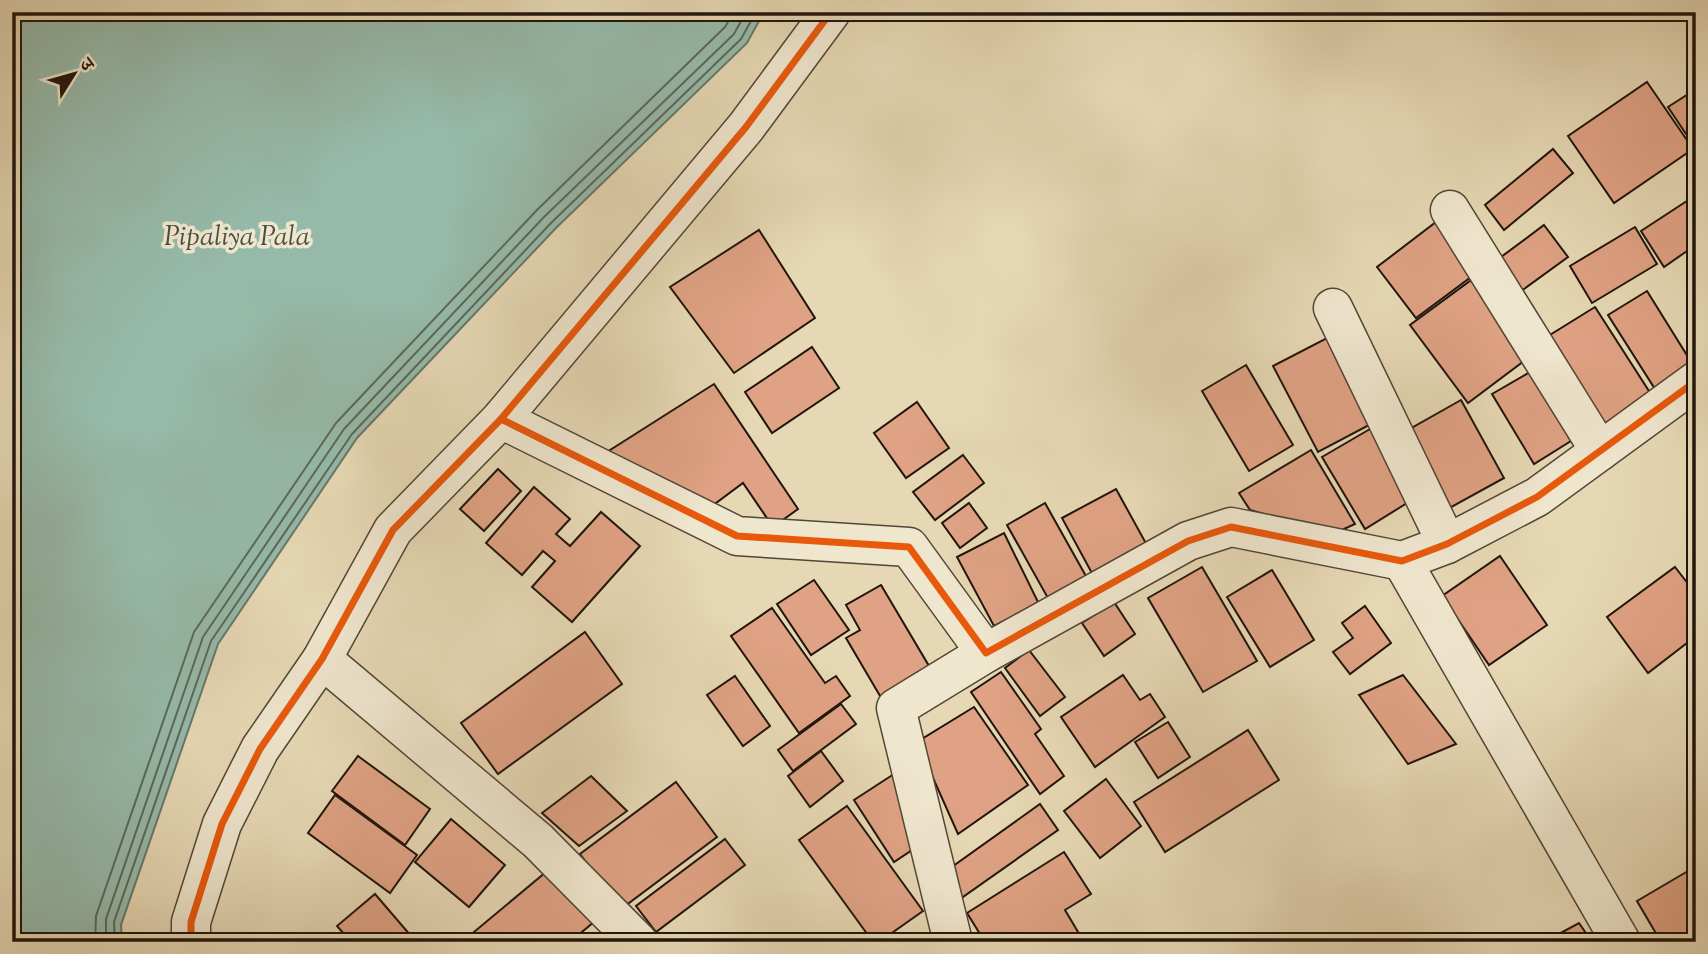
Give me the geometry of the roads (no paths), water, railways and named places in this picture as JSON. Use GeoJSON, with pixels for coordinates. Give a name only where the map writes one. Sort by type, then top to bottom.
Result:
{"type":"FeatureCollection","features":[{"type":"Feature","properties":{"kind":"street"},"geometry":{"type":"LineString","coordinates":[[191,942],[191,922],[222,824],[260,749],[322,659],[393,530],[501,419],[746,127],[831,12]]}},
{"type":"Feature","properties":{"kind":"street"},"geometry":{"type":"LineString","coordinates":[[1450,209],[1600,451]]}},
{"type":"Feature","properties":{"kind":"street"},"geometry":{"type":"LineString","coordinates":[[1333,308],[1447,544]]}},
{"type":"Feature","properties":{"kind":"street"},"geometry":{"type":"LineString","coordinates":[[953,942],[896,708],[986,653],[1188,541],[1231,527],[1402,561],[1447,544],[1536,497],[1696,380]]}},
{"type":"Feature","properties":{"kind":"street"},"geometry":{"type":"LineString","coordinates":[[501,419],[737,536],[909,547],[986,653]]}},
{"type":"Feature","properties":{"kind":"street"},"geometry":{"type":"LineString","coordinates":[[1402,561],[1621,942]]}},
{"type":"Feature","properties":{"kind":"street"},"geometry":{"type":"LineString","coordinates":[[322,659],[538,841],[638,942]]}},
{"type":"Feature","properties":{"kind":"water","name":"Pipaliya Pala"},"geometry":{"type":"Polygon","coordinates":[[[12,12],[764,12],[747,43],[556,228],[357,438],[218,644],[121,925],[122,942],[12,942],[12,12]]]}}]}
